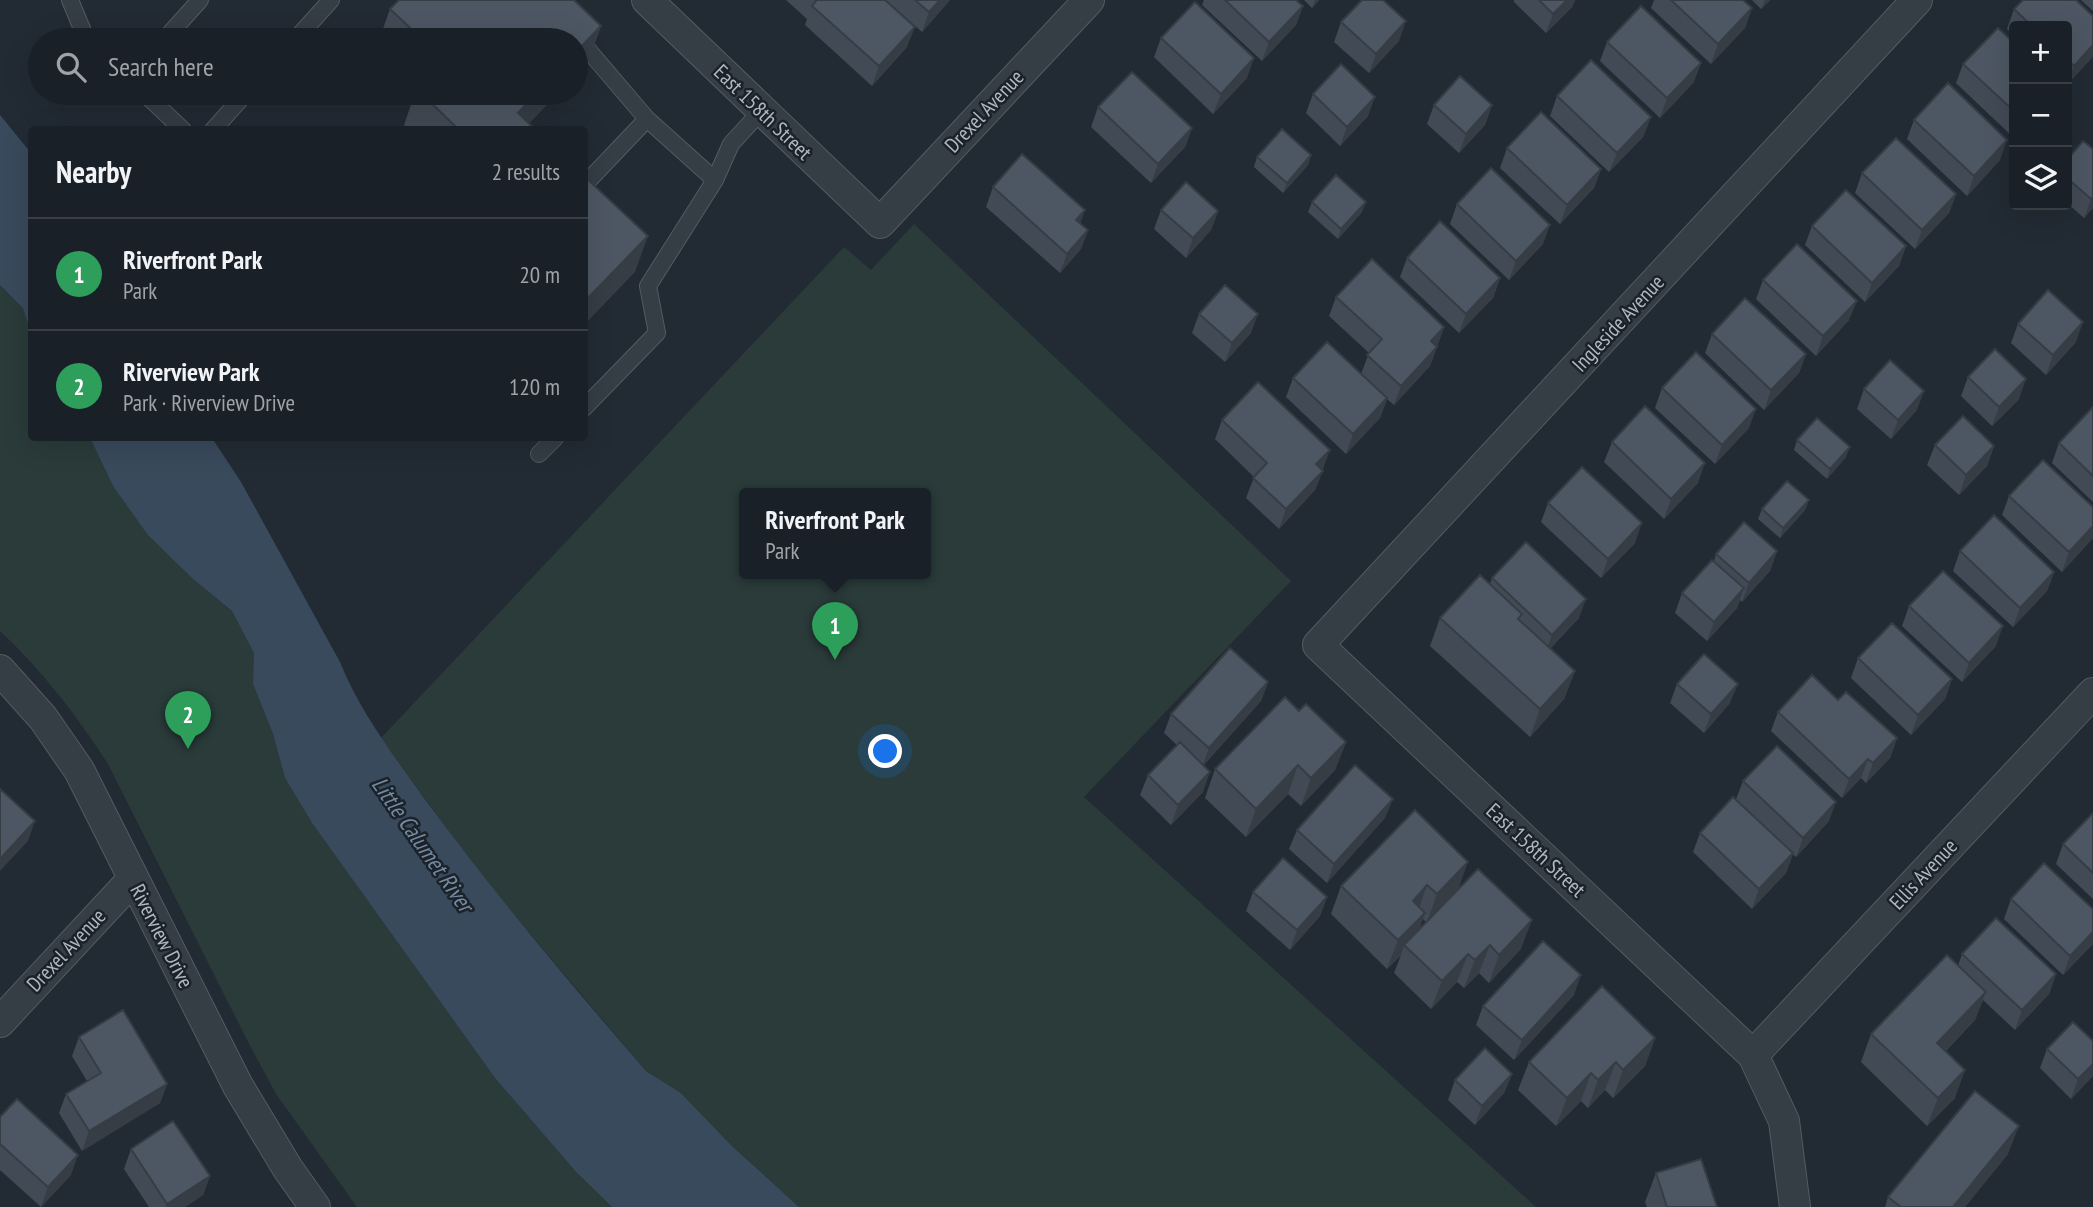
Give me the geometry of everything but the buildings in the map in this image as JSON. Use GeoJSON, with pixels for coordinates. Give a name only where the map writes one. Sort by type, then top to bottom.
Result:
{"type":"FeatureCollection","features":[{"type":"Feature","properties":{"kind":"street","name":"East 158th Street"},"geometry":{"type":"LineString","coordinates":[[647,0],[880,223]]}},
{"type":"Feature","properties":{"kind":"street","name":"Drexel Avenue"},"geometry":{"type":"LineString","coordinates":[[880,223],[1089,0]]}},
{"type":"Feature","properties":{"kind":"street","name":"Ingleside Avenue"},"geometry":{"type":"LineString","coordinates":[[1318,645],[1917,0]]}},
{"type":"Feature","properties":{"kind":"street","name":"East 158th Street"},"geometry":{"type":"LineString","coordinates":[[1318,645],[1754,1055]]}},
{"type":"Feature","properties":{"kind":"street","name":"Riverview Drive"},"geometry":{"type":"LineString","coordinates":[[0,670],[43,718],[79,770],[238,1086],[288,1169],[315,1207]]}},
{"type":"Feature","properties":{"kind":"street","name":"Ellis Avenue"},"geometry":{"type":"LineString","coordinates":[[1754,1055],[2093,693]]}},
{"type":"Feature","properties":{"kind":"street","name":"Drexel Avenue"},"geometry":{"type":"LineString","coordinates":[[0,1022],[133,879]]}},
{"type":"Feature","properties":{"kind":"street"},"geometry":{"type":"LineString","coordinates":[[1754,1055],[1784,1121],[1795,1207]]}},
{"type":"Feature","properties":{"kind":"lane"},"geometry":{"type":"LineString","coordinates":[[70,0],[82,28]]}},
{"type":"Feature","properties":{"kind":"lane"},"geometry":{"type":"LineString","coordinates":[[175,28],[200,0]]}},
{"type":"Feature","properties":{"kind":"lane"},"geometry":{"type":"LineString","coordinates":[[306,28],[331,0]]}},
{"type":"Feature","properties":{"kind":"lane"},"geometry":{"type":"LineString","coordinates":[[588,50],[647,119],[715,180]]}},
{"type":"Feature","properties":{"kind":"lane"},"geometry":{"type":"LineString","coordinates":[[157,105],[179,126]]}},
{"type":"Feature","properties":{"kind":"lane"},"geometry":{"type":"LineString","coordinates":[[217,126],[235,105]]}},
{"type":"Feature","properties":{"kind":"lane"},"geometry":{"type":"LineString","coordinates":[[588,404],[657,333],[648,286],[715,180],[731,144],[762,110]]}},
{"type":"Feature","properties":{"kind":"lane"},"geometry":{"type":"LineString","coordinates":[[588,181],[647,119]]}},
{"type":"Feature","properties":{"kind":"lane"},"geometry":{"type":"LineString","coordinates":[[539,454],[552,441]]}},
{"type":"Feature","properties":{"kind":"shaded area"},"geometry":{"type":"Polygon","coordinates":[[[914,224],[1291,581],[1084,797],[1536,1207],[799,1207],[731,1145],[681,1093],[646,1071],[482,877],[381,738],[844,247],[871,270],[914,224]]]}},
{"type":"Feature","properties":{"kind":"shaded area"},"geometry":{"type":"Polygon","coordinates":[[[0,285],[23,307],[28,320],[28,441],[91,441],[113,486],[193,579],[232,611],[255,653],[253,684],[273,734],[285,778],[312,823],[495,1078],[576,1172],[612,1207],[357,1207],[276,1094],[108,764],[58,694],[0,631],[0,285]]]}},
{"type":"Feature","properties":{"kind":"water"},"geometry":{"type":"Polygon","coordinates":[[[0,115],[28,149],[28,324],[23,308],[0,285],[0,115]]]}},
{"type":"Feature","properties":{"kind":"water","name":"Little Calumet River"},"geometry":{"type":"Polygon","coordinates":[[[91,441],[214,441],[241,482],[368,717],[453,837],[534,939],[646,1071],[681,1093],[731,1145],[799,1207],[612,1207],[576,1172],[495,1078],[312,823],[285,778],[273,734],[253,684],[254,653],[232,611],[193,579],[148,535],[113,486],[91,441]]]}},
{"type":"Feature","properties":{"kind":"place","name":"Riverfront Park"},"geometry":{"type":"Point","coordinates":[835,660]}},
{"type":"Feature","properties":{"kind":"place","name":"Riverview Park"},"geometry":{"type":"Point","coordinates":[188,749]}}]}
